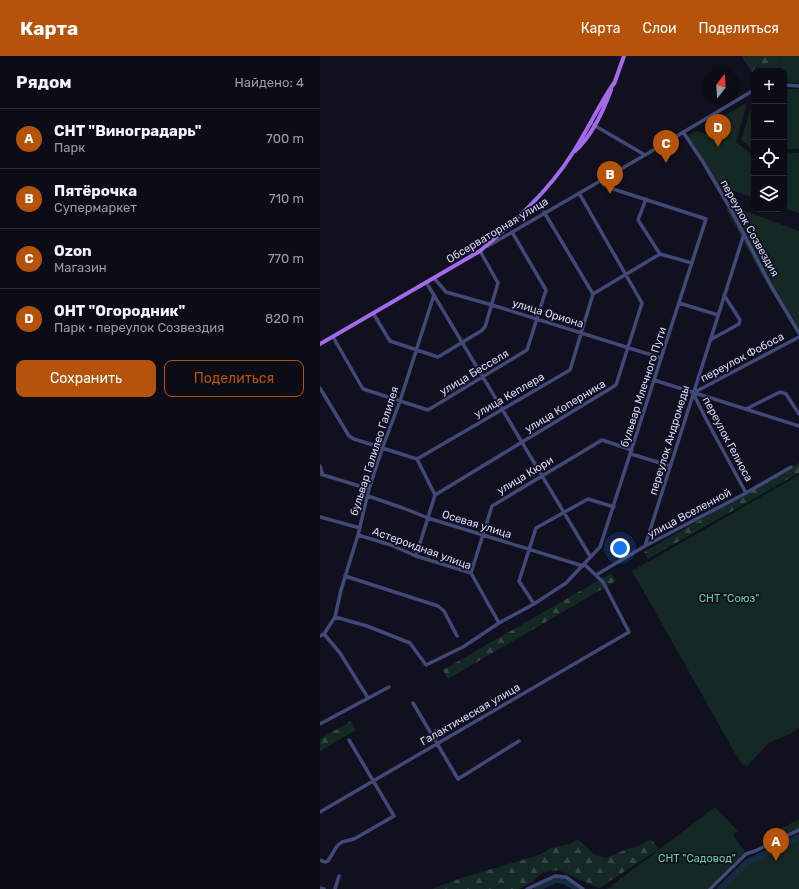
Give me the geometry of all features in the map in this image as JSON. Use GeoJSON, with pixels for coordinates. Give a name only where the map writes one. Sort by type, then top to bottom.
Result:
{"type":"FeatureCollection","features":[{"type":"Feature","properties":{"kind":"main road"},"geometry":{"type":"LineString","coordinates":[[480,251],[524,212],[554,180],[592,124],[614,83],[624,56]]}},
{"type":"Feature","properties":{"kind":"main road","name":"Обсерваторная улица"},"geometry":{"type":"LineString","coordinates":[[320,344],[480,251]]}},
{"type":"Feature","properties":{"kind":"street"},"geometry":{"type":"LineString","coordinates":[[787,85],[799,86]]}},
{"type":"Feature","properties":{"kind":"street","name":"Обсерваторная улица"},"geometry":{"type":"LineString","coordinates":[[480,251],[544,212],[751,92]]}},
{"type":"Feature","properties":{"kind":"street"},"geometry":{"type":"LineString","coordinates":[[592,124],[644,155]]}},
{"type":"Feature","properties":{"kind":"street","name":"переулок Созвездия"},"geometry":{"type":"LineString","coordinates":[[683,132],[703,162],[744,234],[771,286],[799,333]]}},
{"type":"Feature","properties":{"kind":"street"},"geometry":{"type":"LineString","coordinates":[[601,180],[607,187],[646,200],[638,220],[660,254],[692,263]]}},
{"type":"Feature","properties":{"kind":"street","name":"улица Коперника"},"geometry":{"type":"LineString","coordinates":[[435,495],[616,385],[642,303],[579,193]]}},
{"type":"Feature","properties":{"kind":"street","name":"бульвар Млечного Пути"},"geometry":{"type":"LineString","coordinates":[[590,556],[600,548],[706,219],[646,200]]}},
{"type":"Feature","properties":{"kind":"street"},"geometry":{"type":"LineString","coordinates":[[544,212],[593,294],[660,254]]}},
{"type":"Feature","properties":{"kind":"street","name":"улица Бесселя"},"geometry":{"type":"LineString","coordinates":[[332,337],[363,388],[428,410],[527,350],[546,290],[512,232]]}},
{"type":"Feature","properties":{"kind":"street","name":"переулок Андромеды"},"geometry":{"type":"LineString","coordinates":[[645,546],[744,234]]}},
{"type":"Feature","properties":{"kind":"street"},"geometry":{"type":"LineString","coordinates":[[373,313],[390,341],[416,350],[438,357],[463,343],[485,327],[498,286],[498,281],[480,251]]}},
{"type":"Feature","properties":{"kind":"street","name":"улица Ориона"},"geometry":{"type":"LineString","coordinates":[[434,278],[446,292],[661,358]]}},
{"type":"Feature","properties":{"kind":"street"},"geometry":{"type":"LineString","coordinates":[[335,617],[367,626],[410,643],[426,666],[463,647],[566,583],[590,556],[426,282]]}},
{"type":"Feature","properties":{"kind":"street","name":"улица Кеплера"},"geometry":{"type":"LineString","coordinates":[[416,459],[570,370],[593,294]]}},
{"type":"Feature","properties":{"kind":"street","name":"бульвар Галилео Галилея"},"geometry":{"type":"LineString","coordinates":[[322,635],[335,617],[341,590],[360,528],[369,489],[382,448],[400,401],[434,295]]}},
{"type":"Feature","properties":{"kind":"street"},"geometry":{"type":"LineString","coordinates":[[710,340],[739,324],[740,320],[724,295]]}},
{"type":"Feature","properties":{"kind":"street"},"geometry":{"type":"LineString","coordinates":[[679,303],[718,315]]}},
{"type":"Feature","properties":{"kind":"street","name":"переулок Фобоса"},"geometry":{"type":"LineString","coordinates":[[693,393],[799,337]]}},
{"type":"Feature","properties":{"kind":"street"},"geometry":{"type":"LineString","coordinates":[[654,380],[799,426]]}},
{"type":"Feature","properties":{"kind":"street"},"geometry":{"type":"LineString","coordinates":[[320,388],[349,436],[416,459],[435,495],[416,556]]}},
{"type":"Feature","properties":{"kind":"street"},"geometry":{"type":"LineString","coordinates":[[746,410],[780,392],[786,394],[799,414]]}},
{"type":"Feature","properties":{"kind":"street","name":"переулок Гелиоса"},"geometry":{"type":"LineString","coordinates":[[693,393],[746,493]]}},
{"type":"Feature","properties":{"kind":"street","name":"улица Кюри"},"geometry":{"type":"LineString","coordinates":[[471,573],[492,506],[602,440],[670,466]]}},
{"type":"Feature","properties":{"kind":"street"},"geometry":{"type":"LineString","coordinates":[[320,466],[322,475],[369,489]]}},
{"type":"Feature","properties":{"kind":"street","name":"улица Вселенной"},"geometry":{"type":"LineString","coordinates":[[596,575],[645,546],[746,493],[791,467]]}},
{"type":"Feature","properties":{"kind":"street","name":"Осевая улица"},"geometry":{"type":"LineString","coordinates":[[368,496],[428,518],[529,550],[583,565]]}},
{"type":"Feature","properties":{"kind":"street"},"geometry":{"type":"LineString","coordinates":[[534,604],[519,581],[536,528],[588,498],[614,507]]}},
{"type":"Feature","properties":{"kind":"street","name":"Астероидная улица"},"geometry":{"type":"LineString","coordinates":[[320,516],[360,528]]}},
{"type":"Feature","properties":{"kind":"street","name":"Астероидная улица"},"geometry":{"type":"LineString","coordinates":[[358,535],[392,545],[416,556],[471,573],[500,624]]}},
{"type":"Feature","properties":{"kind":"street"},"geometry":{"type":"LineString","coordinates":[[583,565],[596,575]]}},
{"type":"Feature","properties":{"kind":"street","name":"Галактическая улица"},"geometry":{"type":"LineString","coordinates":[[320,812],[629,632],[603,582],[596,575]]}},
{"type":"Feature","properties":{"kind":"street"},"geometry":{"type":"LineString","coordinates":[[345,576],[438,606],[444,611],[457,636]]}},
{"type":"Feature","properties":{"kind":"street"},"geometry":{"type":"LineString","coordinates":[[322,635],[340,653],[368,698]]}},
{"type":"Feature","properties":{"kind":"street"},"geometry":{"type":"LineString","coordinates":[[320,724],[390,687]]}},
{"type":"Feature","properties":{"kind":"street"},"geometry":{"type":"LineString","coordinates":[[413,703],[458,779],[519,741]]}},
{"type":"Feature","properties":{"kind":"street"},"geometry":{"type":"LineString","coordinates":[[320,860],[326,862],[328,861],[337,846],[342,842],[354,839],[394,816],[350,740]]}},
{"type":"Feature","properties":{"kind":"street"},"geometry":{"type":"LineString","coordinates":[[710,889],[746,854],[756,851],[799,830]]}},
{"type":"Feature","properties":{"kind":"street"},"geometry":{"type":"LineString","coordinates":[[335,889],[339,876]]}},
{"type":"Feature","properties":{"kind":"street"},"geometry":{"type":"LineString","coordinates":[[527,889],[555,876],[566,877],[583,889]]}},
{"type":"Feature","properties":{"kind":"street"},"geometry":{"type":"LineString","coordinates":[[320,888],[324,889]]}},
{"type":"Feature","properties":{"kind":"green space"},"geometry":{"type":"Polygon","coordinates":[[[742,56],[778,56],[782,68],[751,68],[751,71],[742,56]]]}},
{"type":"Feature","properties":{"kind":"green space"},"geometry":{"type":"Polygon","coordinates":[[[778,56],[799,56],[799,83],[787,82],[787,68],[782,68],[778,56]]]}},
{"type":"Feature","properties":{"kind":"green space"},"geometry":{"type":"Polygon","coordinates":[[[787,89],[799,89],[799,149],[787,149],[787,89]]]}},
{"type":"Feature","properties":{"kind":"green space"},"geometry":{"type":"Polygon","coordinates":[[[747,103],[736,142],[751,153],[751,197],[717,185],[687,136],[696,131],[710,135],[721,129],[720,118],[747,103]]]}},
{"type":"Feature","properties":{"kind":"green space"},"geometry":{"type":"Polygon","coordinates":[[[751,108],[751,148],[741,140],[751,108]]]}},
{"type":"Feature","properties":{"kind":"green space"},"geometry":{"type":"Polygon","coordinates":[[[787,152],[799,153],[799,213],[787,209],[787,152]]]}},
{"type":"Feature","properties":{"kind":"green space"},"geometry":{"type":"Polygon","coordinates":[[[732,206],[799,231],[799,336],[761,274],[726,209],[732,206]]]}},
{"type":"Feature","properties":{"kind":"green space"},"geometry":{"type":"Polygon","coordinates":[[[799,463],[799,473],[648,559],[644,552],[799,463]]]}},
{"type":"Feature","properties":{"kind":"green space","name":"СНТ \"Союз\""},"geometry":{"type":"Polygon","coordinates":[[[799,475],[799,728],[792,733],[769,743],[747,766],[742,764],[735,753],[632,571],[799,475]]]}},
{"type":"Feature","properties":{"kind":"green space"},"geometry":{"type":"Polygon","coordinates":[[[611,573],[616,581],[448,679],[443,670],[611,573]]]}},
{"type":"Feature","properties":{"kind":"green space"},"geometry":{"type":"Polygon","coordinates":[[[351,721],[356,730],[320,751],[320,739],[351,721]]]}},
{"type":"Feature","properties":{"kind":"green space","name":"СНТ \"Садовод\""},"geometry":{"type":"Polygon","coordinates":[[[715,807],[738,831],[733,835],[746,853],[708,889],[607,889],[715,807]]]}},
{"type":"Feature","properties":{"kind":"green space"},"geometry":{"type":"Polygon","coordinates":[[[799,819],[799,828],[782,837],[779,830],[799,819]]]}},
{"type":"Feature","properties":{"kind":"green space"},"geometry":{"type":"Polygon","coordinates":[[[799,837],[799,889],[721,889],[747,865],[759,857],[799,837]]]}},
{"type":"Feature","properties":{"kind":"green space"},"geometry":{"type":"Polygon","coordinates":[[[578,839],[595,855],[606,858],[641,845],[651,839],[659,849],[599,888],[558,870],[542,873],[531,883],[519,889],[432,889],[464,877],[539,855],[551,848],[570,844],[578,839]]]}},
{"type":"Feature","properties":{"kind":"waterway"},"geometry":{"type":"LineString","coordinates":[[720,889],[746,863],[799,837]]}},
{"type":"Feature","properties":{"kind":"waterway"},"geometry":{"type":"LineString","coordinates":[[537,889],[557,880],[561,880],[577,889]]}},
{"type":"Feature","properties":{"kind":"place","name":"ОНТ \"Огородник\""},"geometry":{"type":"Point","coordinates":[718,147]}},
{"type":"Feature","properties":{"kind":"place","name":"Ozon"},"geometry":{"type":"Point","coordinates":[666,163]}},
{"type":"Feature","properties":{"kind":"place","name":"Пятёрочка"},"geometry":{"type":"Point","coordinates":[610,194]}},
{"type":"Feature","properties":{"kind":"place","name":"СНТ \"Виноградарь\""},"geometry":{"type":"Point","coordinates":[776,861]}}]}
